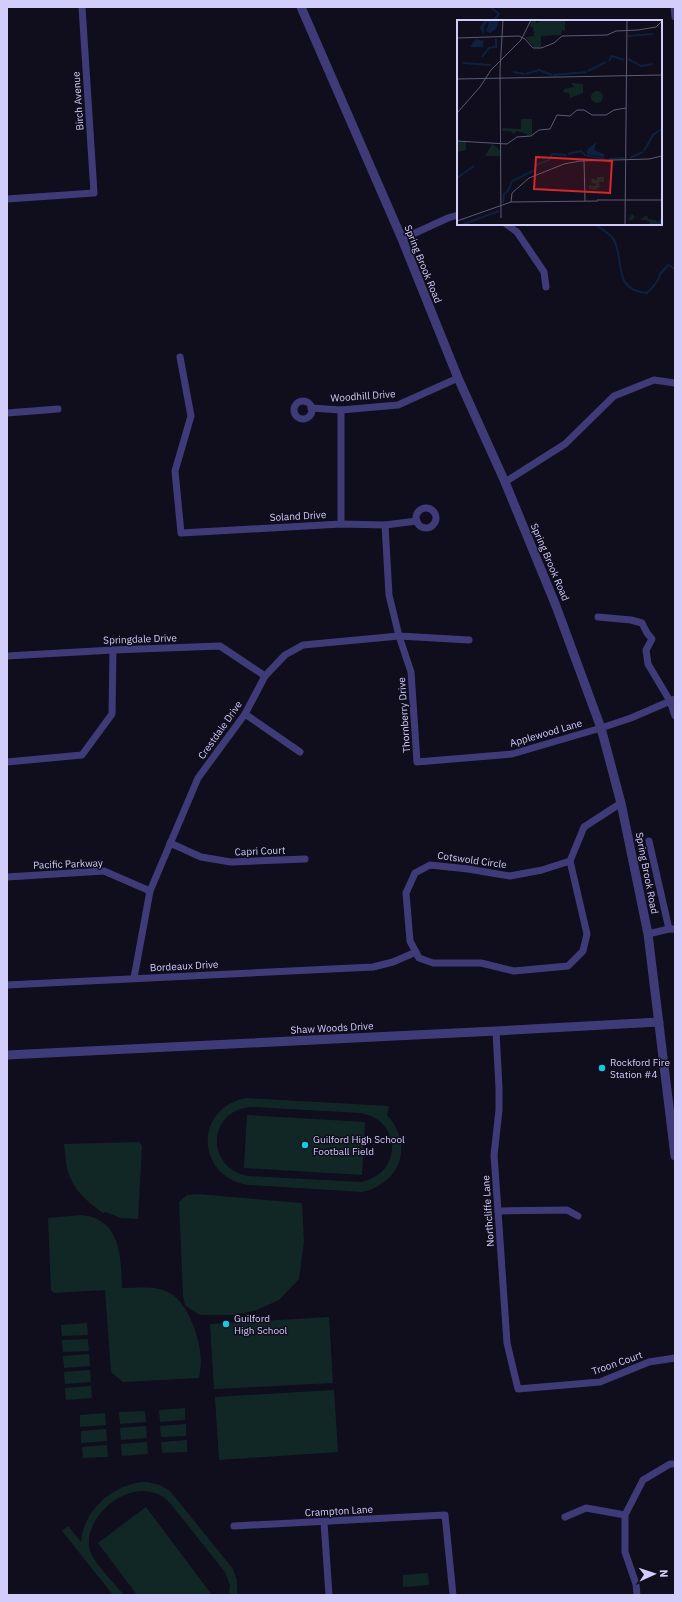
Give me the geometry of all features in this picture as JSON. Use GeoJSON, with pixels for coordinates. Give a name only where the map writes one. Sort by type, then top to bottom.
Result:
{"type":"FeatureCollection","features":[{"type":"Feature","properties":{"kind":"street","name":"Birch Avenue"},"geometry":{"type":"LineString","coordinates":[[7,198],[94,193],[82,7]]}},
{"type":"Feature","properties":{"kind":"street","name":"Spring Brook Road"},"geometry":{"type":"LineString","coordinates":[[301,7],[402,239],[458,378],[505,482],[556,606],[601,728],[621,803],[648,934],[675,1156]]}},
{"type":"Feature","properties":{"kind":"street"},"geometry":{"type":"LineString","coordinates":[[674,7],[675,17]]}},
{"type":"Feature","properties":{"kind":"street"},"geometry":{"type":"LineString","coordinates":[[402,239],[448,218],[457,216]]}},
{"type":"Feature","properties":{"kind":"street"},"geometry":{"type":"LineString","coordinates":[[507,225],[517,232],[544,272],[546,287]]}},
{"type":"Feature","properties":{"kind":"street","name":"Soland Drive"},"geometry":{"type":"LineString","coordinates":[[180,357],[191,416],[175,471],[180,533],[342,524],[385,525],[417,521]]}},
{"type":"Feature","properties":{"kind":"street","name":"Woodhill Drive"},"geometry":{"type":"LineString","coordinates":[[311,408],[341,410],[398,405],[458,378]]}},
{"type":"Feature","properties":{"kind":"street"},"geometry":{"type":"LineString","coordinates":[[505,482],[565,444],[614,396],[654,380],[675,384]]}},
{"type":"Feature","properties":{"kind":"street"},"geometry":{"type":"LineString","coordinates":[[7,412],[58,409]]}},
{"type":"Feature","properties":{"kind":"street"},"geometry":{"type":"LineString","coordinates":[[341,410],[342,524]]}},
{"type":"Feature","properties":{"kind":"street","name":"Thornberry Drive"},"geometry":{"type":"LineString","coordinates":[[385,525],[389,595],[399,636],[411,672],[417,762]]}},
{"type":"Feature","properties":{"kind":"street"},"geometry":{"type":"LineString","coordinates":[[598,617],[631,620],[642,623],[646,633],[652,639],[646,650],[648,664],[673,700],[675,716]]}},
{"type":"Feature","properties":{"kind":"street","name":"Crestdale Drive"},"geometry":{"type":"LineString","coordinates":[[134,978],[150,890],[198,778],[245,714],[265,676],[285,655],[303,645],[399,636],[469,640]]}},
{"type":"Feature","properties":{"kind":"street","name":"Springdale Drive"},"geometry":{"type":"LineString","coordinates":[[7,656],[220,646],[265,676]]}},
{"type":"Feature","properties":{"kind":"street"},"geometry":{"type":"LineString","coordinates":[[7,762],[82,755],[112,714],[113,650]]}},
{"type":"Feature","properties":{"kind":"street","name":"Applewood Lane"},"geometry":{"type":"LineString","coordinates":[[417,762],[512,754],[601,728],[673,700]]}},
{"type":"Feature","properties":{"kind":"street"},"geometry":{"type":"LineString","coordinates":[[245,714],[300,752]]}},
{"type":"Feature","properties":{"kind":"street"},"geometry":{"type":"LineString","coordinates":[[416,952],[419,958],[433,964],[480,962],[514,971],[568,966],[583,952],[587,934],[570,861],[584,827],[621,803]]}},
{"type":"Feature","properties":{"kind":"street"},"geometry":{"type":"LineString","coordinates":[[648,934],[672,929],[649,841]]}},
{"type":"Feature","properties":{"kind":"street","name":"Capri Court"},"geometry":{"type":"LineString","coordinates":[[170,843],[201,857],[231,862],[305,859]]}},
{"type":"Feature","properties":{"kind":"street","name":"Cotswold Circle"},"geometry":{"type":"LineString","coordinates":[[416,952],[410,941],[406,893],[415,873],[430,865],[468,869],[510,876],[542,870],[570,861]]}},
{"type":"Feature","properties":{"kind":"street","name":"Pacific Parkway"},"geometry":{"type":"LineString","coordinates":[[7,877],[104,871],[150,890]]}},
{"type":"Feature","properties":{"kind":"street","name":"Bordeaux Drive"},"geometry":{"type":"LineString","coordinates":[[7,985],[362,967],[393,962],[416,952]]}},
{"type":"Feature","properties":{"kind":"street","name":"Shaw Woods Drive"},"geometry":{"type":"LineString","coordinates":[[7,1055],[659,1022]]}},
{"type":"Feature","properties":{"kind":"street","name":"Northcliffe Lane"},"geometry":{"type":"LineString","coordinates":[[496,1031],[499,1088],[494,1155],[507,1343],[518,1389]]}},
{"type":"Feature","properties":{"kind":"street"},"geometry":{"type":"LineString","coordinates":[[498,1211],[567,1210],[578,1216]]}},
{"type":"Feature","properties":{"kind":"street","name":"Troon Court"},"geometry":{"type":"LineString","coordinates":[[518,1389],[600,1382],[649,1362],[675,1358]]}},
{"type":"Feature","properties":{"kind":"street"},"geometry":{"type":"LineString","coordinates":[[637,1595],[636,1584],[625,1552],[625,1514],[643,1480],[670,1464],[675,1464]]}},
{"type":"Feature","properties":{"kind":"street"},"geometry":{"type":"LineString","coordinates":[[565,1517],[586,1508],[625,1514]]}},
{"type":"Feature","properties":{"kind":"street","name":"Crampton Lane"},"geometry":{"type":"LineString","coordinates":[[234,1526],[445,1515],[453,1595]]}},
{"type":"Feature","properties":{"kind":"street"},"geometry":{"type":"LineString","coordinates":[[324,1522],[329,1595]]}},
{"type":"Feature","properties":{"kind":"green space"},"geometry":{"type":"Polygon","coordinates":[[[247,1098],[389,1106],[387,1115],[395,1126],[400,1138],[401,1150],[399,1161],[394,1172],[386,1181],[375,1188],[362,1192],[248,1185],[231,1179],[218,1169],[210,1156],[208,1142],[210,1127],[217,1114],[230,1104],[247,1098]],[[254,1107],[239,1110],[227,1117],[220,1127],[217,1138],[218,1151],[224,1162],[234,1171],[249,1176],[361,1182],[375,1177],[384,1169],[390,1158],[392,1147],[390,1135],[384,1125],[374,1117],[360,1113],[254,1107]]]}},
{"type":"Feature","properties":{"kind":"green space","name":"Guilford High School Football Field"},"geometry":{"type":"Polygon","coordinates":[[[247,1115],[365,1122],[362,1175],[244,1168],[247,1115]]]}},
{"type":"Feature","properties":{"kind":"green space"},"geometry":{"type":"Polygon","coordinates":[[[139,1142],[142,1146],[138,1219],[121,1218],[105,1212],[103,1213],[90,1203],[74,1186],[66,1163],[64,1144],[139,1142]]]}},
{"type":"Feature","properties":{"kind":"green space"},"geometry":{"type":"Polygon","coordinates":[[[197,1194],[302,1203],[304,1241],[299,1279],[279,1300],[257,1310],[234,1315],[202,1315],[185,1305],[183,1295],[179,1202],[187,1195],[197,1194]]]}},
{"type":"Feature","properties":{"kind":"green space"},"geometry":{"type":"Polygon","coordinates":[[[81,1215],[94,1218],[104,1223],[111,1231],[119,1252],[122,1288],[148,1288],[163,1290],[171,1294],[185,1309],[191,1319],[198,1340],[201,1360],[199,1378],[123,1382],[111,1372],[105,1290],[54,1293],[51,1290],[48,1218],[81,1215]]]}},
{"type":"Feature","properties":{"kind":"green space"},"geometry":{"type":"Polygon","coordinates":[[[329,1317],[333,1383],[214,1389],[210,1324],[329,1317]]]}},
{"type":"Feature","properties":{"kind":"green space"},"geometry":{"type":"Polygon","coordinates":[[[87,1323],[88,1335],[62,1336],[61,1325],[87,1323]]]}},
{"type":"Feature","properties":{"kind":"green space"},"geometry":{"type":"Polygon","coordinates":[[[88,1339],[89,1351],[63,1352],[62,1340],[88,1339]]]}},
{"type":"Feature","properties":{"kind":"green space"},"geometry":{"type":"Polygon","coordinates":[[[89,1354],[90,1366],[64,1368],[63,1356],[89,1354]]]}},
{"type":"Feature","properties":{"kind":"green space"},"geometry":{"type":"Polygon","coordinates":[[[90,1370],[91,1382],[65,1384],[64,1372],[90,1370]]]}},
{"type":"Feature","properties":{"kind":"green space"},"geometry":{"type":"Polygon","coordinates":[[[91,1386],[92,1398],[66,1400],[65,1388],[91,1386]]]}},
{"type":"Feature","properties":{"kind":"green space"},"geometry":{"type":"Polygon","coordinates":[[[334,1390],[338,1452],[219,1460],[215,1397],[334,1390]]]}},
{"type":"Feature","properties":{"kind":"green space"},"geometry":{"type":"Polygon","coordinates":[[[185,1408],[185,1420],[160,1422],[159,1410],[185,1408]]]}},
{"type":"Feature","properties":{"kind":"green space"},"geometry":{"type":"Polygon","coordinates":[[[145,1411],[146,1422],[120,1424],[119,1412],[145,1411]]]}},
{"type":"Feature","properties":{"kind":"green space"},"geometry":{"type":"Polygon","coordinates":[[[105,1413],[106,1425],[80,1427],[80,1415],[105,1413]]]}},
{"type":"Feature","properties":{"kind":"green space"},"geometry":{"type":"Polygon","coordinates":[[[186,1424],[186,1436],[161,1437],[160,1426],[186,1424]]]}},
{"type":"Feature","properties":{"kind":"green space"},"geometry":{"type":"Polygon","coordinates":[[[146,1426],[147,1438],[121,1440],[120,1428],[146,1426]]]}},
{"type":"Feature","properties":{"kind":"green space"},"geometry":{"type":"Polygon","coordinates":[[[106,1429],[107,1441],[81,1443],[81,1431],[106,1429]]]}},
{"type":"Feature","properties":{"kind":"green space"},"geometry":{"type":"Polygon","coordinates":[[[187,1440],[187,1452],[162,1453],[161,1442],[187,1440]]]}},
{"type":"Feature","properties":{"kind":"green space"},"geometry":{"type":"Polygon","coordinates":[[[147,1442],[148,1454],[122,1456],[121,1444],[147,1442]]]}},
{"type":"Feature","properties":{"kind":"green space"},"geometry":{"type":"Polygon","coordinates":[[[107,1445],[108,1457],[83,1458],[82,1447],[107,1445]]]}},
{"type":"Feature","properties":{"kind":"green space"},"geometry":{"type":"Polygon","coordinates":[[[147,1482],[160,1485],[170,1491],[233,1569],[237,1581],[237,1595],[229,1595],[230,1585],[225,1572],[170,1503],[157,1494],[143,1491],[128,1493],[115,1500],[103,1511],[94,1523],[89,1537],[92,1556],[124,1595],[113,1595],[62,1531],[68,1526],[81,1542],[83,1530],[88,1519],[94,1509],[103,1500],[123,1487],[135,1483],[147,1482]]]}},
{"type":"Feature","properties":{"kind":"green space"},"geometry":{"type":"Polygon","coordinates":[[[146,1507],[212,1595],[137,1595],[98,1543],[146,1507]]]}},
{"type":"Feature","properties":{"kind":"green space"},"geometry":{"type":"Polygon","coordinates":[[[428,1573],[429,1585],[403,1587],[403,1575],[428,1573]]]}},
{"type":"Feature","properties":{"kind":"waterway"},"geometry":{"type":"LineString","coordinates":[[490,7],[499,14],[494,20]]}},
{"type":"Feature","properties":{"kind":"waterway"},"geometry":{"type":"LineString","coordinates":[[596,225],[613,238],[617,248],[624,281],[629,287],[636,291],[647,293],[655,285],[660,274],[668,265],[675,269]]}},
{"type":"Feature","properties":{"kind":"place","name":"Rockford Fire Station #4"},"geometry":{"type":"Point","coordinates":[602,1068]}},
{"type":"Feature","properties":{"kind":"place","name":"Guilford High School Football Field"},"geometry":{"type":"Point","coordinates":[305,1145]}},
{"type":"Feature","properties":{"kind":"place","name":"Guilford High School"},"geometry":{"type":"Point","coordinates":[226,1324]}}]}
